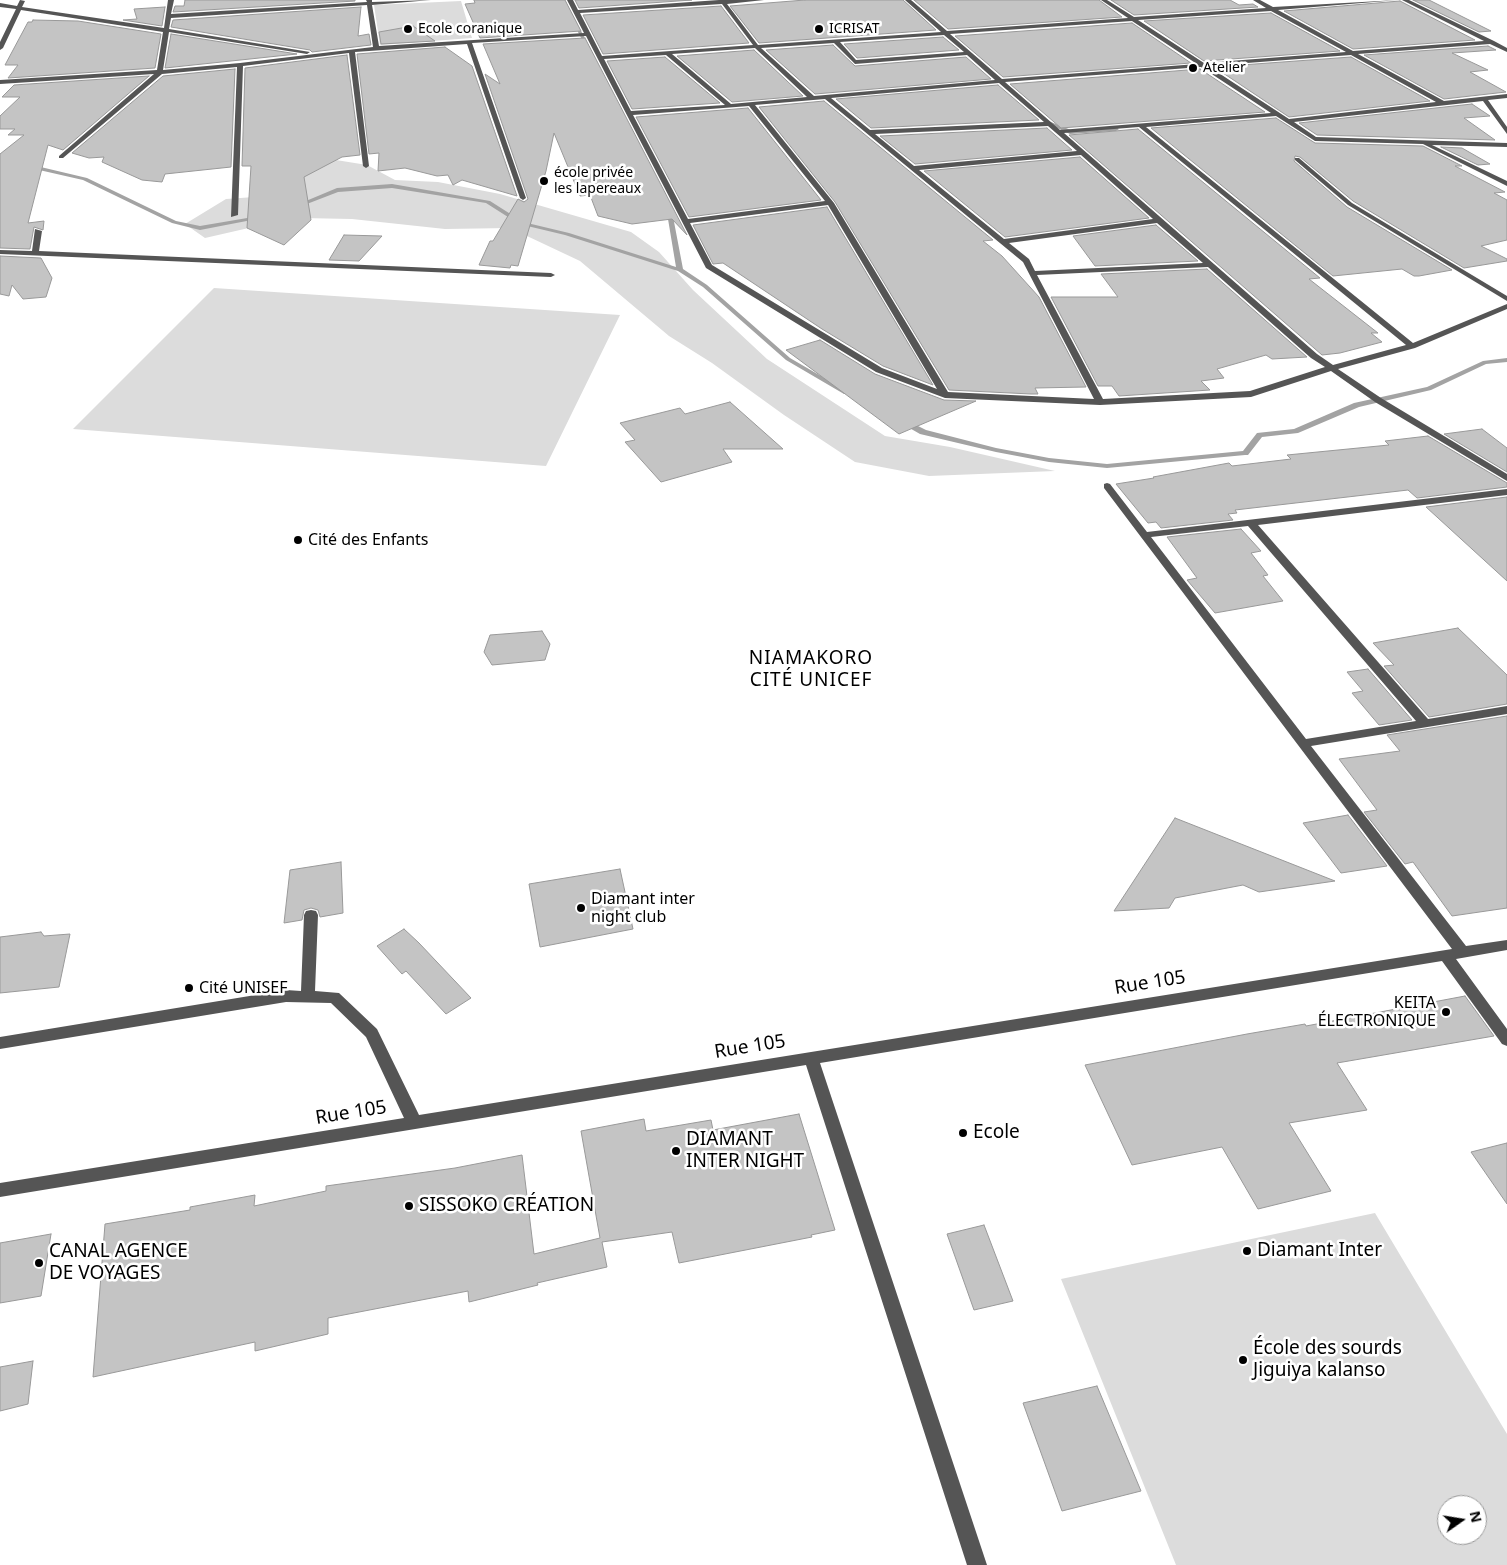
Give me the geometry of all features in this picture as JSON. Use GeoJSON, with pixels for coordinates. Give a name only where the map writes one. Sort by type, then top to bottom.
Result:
{"type":"FeatureCollection","features":[{"type":"Feature","properties":{"kind":"street"},"geometry":{"type":"LineString","coordinates":[[0,48],[3,35],[23,0]]}},
{"type":"Feature","properties":{"kind":"street"},"geometry":{"type":"LineString","coordinates":[[61,157],[160,72],[168,31],[171,0]]}},
{"type":"Feature","properties":{"kind":"street"},"geometry":{"type":"LineString","coordinates":[[170,16],[369,2],[428,0]]}},
{"type":"Feature","properties":{"kind":"street"},"geometry":{"type":"LineString","coordinates":[[570,0],[709,266],[879,370],[945,395],[1100,402],[1251,394],[1332,368],[1412,346],[1507,306]]}},
{"type":"Feature","properties":{"kind":"street"},"geometry":{"type":"LineString","coordinates":[[576,12],[761,0]]}},
{"type":"Feature","properties":{"kind":"street"},"geometry":{"type":"LineString","coordinates":[[908,0],[1314,356],[1378,400],[1507,478]]}},
{"type":"Feature","properties":{"kind":"street"},"geometry":{"type":"LineString","coordinates":[[1104,0],[1315,139],[1507,145]]}},
{"type":"Feature","properties":{"kind":"street"},"geometry":{"type":"LineString","coordinates":[[1256,0],[1442,103]]}},
{"type":"Feature","properties":{"kind":"street"},"geometry":{"type":"LineString","coordinates":[[600,58],[1395,0]]}},
{"type":"Feature","properties":{"kind":"street"},"geometry":{"type":"LineString","coordinates":[[1405,0],[1507,50]]}},
{"type":"Feature","properties":{"kind":"street"},"geometry":{"type":"LineString","coordinates":[[723,1],[756,46],[812,98]]}},
{"type":"Feature","properties":{"kind":"street"},"geometry":{"type":"LineString","coordinates":[[369,2],[376,48]]}},
{"type":"Feature","properties":{"kind":"street"},"geometry":{"type":"LineString","coordinates":[[0,5],[324,54]]}},
{"type":"Feature","properties":{"kind":"street"},"geometry":{"type":"LineString","coordinates":[[0,82],[240,65],[376,48],[587,34]]}},
{"type":"Feature","properties":{"kind":"street"},"geometry":{"type":"LineString","coordinates":[[835,40],[854,62],[969,53]]}},
{"type":"Feature","properties":{"kind":"street"},"geometry":{"type":"LineString","coordinates":[[469,42],[523,198]]}},
{"type":"Feature","properties":{"kind":"street"},"geometry":{"type":"LineString","coordinates":[[628,113],[1492,42]]}},
{"type":"Feature","properties":{"kind":"street"},"geometry":{"type":"LineString","coordinates":[[352,51],[366,166]]}},
{"type":"Feature","properties":{"kind":"street"},"geometry":{"type":"LineString","coordinates":[[667,52],[730,106]]}},
{"type":"Feature","properties":{"kind":"street"},"geometry":{"type":"LineString","coordinates":[[234,215],[240,65]]}},
{"type":"Feature","properties":{"kind":"street"},"geometry":{"type":"LineString","coordinates":[[0,89],[8,82]]}},
{"type":"Feature","properties":{"kind":"street"},"geometry":{"type":"LineString","coordinates":[[1288,120],[1507,96]]}},
{"type":"Feature","properties":{"kind":"street"},"geometry":{"type":"LineString","coordinates":[[826,97],[1026,261],[1100,402]]}},
{"type":"Feature","properties":{"kind":"street"},"geometry":{"type":"LineString","coordinates":[[1484,98],[1507,132]]}},
{"type":"Feature","properties":{"kind":"street"},"geometry":{"type":"LineString","coordinates":[[751,104],[830,204],[945,395]]}},
{"type":"Feature","properties":{"kind":"street"},"geometry":{"type":"LineString","coordinates":[[1058,132],[1277,114]]}},
{"type":"Feature","properties":{"kind":"street"},"geometry":{"type":"LineString","coordinates":[[868,132],[1049,124]]}},
{"type":"Feature","properties":{"kind":"street"},"geometry":{"type":"LineString","coordinates":[[1140,125],[1412,346]]}},
{"type":"Feature","properties":{"kind":"street"},"geometry":{"type":"LineString","coordinates":[[1422,142],[1507,184]]}},
{"type":"Feature","properties":{"kind":"street"},"geometry":{"type":"LineString","coordinates":[[913,168],[1082,153]]}},
{"type":"Feature","properties":{"kind":"street"},"geometry":{"type":"LineString","coordinates":[[1297,159],[1350,204],[1507,299]]}},
{"type":"Feature","properties":{"kind":"street"},"geometry":{"type":"LineString","coordinates":[[685,220],[830,204]]}},
{"type":"Feature","properties":{"kind":"street"},"geometry":{"type":"LineString","coordinates":[[1002,242],[1160,220]]}},
{"type":"Feature","properties":{"kind":"street"},"geometry":{"type":"LineString","coordinates":[[35,253],[38,231]]}},
{"type":"Feature","properties":{"kind":"street"},"geometry":{"type":"LineString","coordinates":[[0,252],[551,275]]}},
{"type":"Feature","properties":{"kind":"street"},"geometry":{"type":"LineString","coordinates":[[1032,274],[1211,265]]}},
{"type":"Feature","properties":{"kind":"street"},"geometry":{"type":"LineString","coordinates":[[1107,486],[1462,952]]}},
{"type":"Feature","properties":{"kind":"street"},"geometry":{"type":"LineString","coordinates":[[1145,535],[1507,492]]}},
{"type":"Feature","properties":{"kind":"street"},"geometry":{"type":"LineString","coordinates":[[1251,522],[1425,723]]}},
{"type":"Feature","properties":{"kind":"street"},"geometry":{"type":"LineString","coordinates":[[1303,743],[1507,710]]}},
{"type":"Feature","properties":{"kind":"street"},"geometry":{"type":"LineString","coordinates":[[308,996],[311,915]]}},
{"type":"Feature","properties":{"kind":"street","name":"Rue 105"},"geometry":{"type":"LineString","coordinates":[[0,1190],[1507,945]]}},
{"type":"Feature","properties":{"kind":"street"},"geometry":{"type":"LineString","coordinates":[[1444,955],[1507,1040]]}},
{"type":"Feature","properties":{"kind":"street"},"geometry":{"type":"LineString","coordinates":[[0,1043],[286,996],[334,997],[372,1033],[414,1122]]}},
{"type":"Feature","properties":{"kind":"street"},"geometry":{"type":"LineString","coordinates":[[811,1058],[977,1565]]}},
{"type":"Feature","properties":{"kind":"shaded area"},"geometry":{"type":"Polygon","coordinates":[[[461,1],[472,38],[380,45],[374,5],[461,1]]]}},
{"type":"Feature","properties":{"kind":"shaded area"},"geometry":{"type":"Polygon","coordinates":[[[336,160],[367,165],[395,180],[438,182],[500,194],[631,232],[659,252],[693,290],[767,359],[885,436],[950,447],[1055,471],[929,476],[855,462],[784,415],[712,363],[669,336],[580,261],[510,228],[445,229],[352,219],[301,218],[288,219],[205,238],[185,224],[226,199],[269,196],[312,170],[336,160]]]}},
{"type":"Feature","properties":{"kind":"shaded area"},"geometry":{"type":"Polygon","coordinates":[[[214,288],[620,315],[546,466],[73,429],[214,288]]]}},
{"type":"Feature","properties":{"kind":"shaded area"},"geometry":{"type":"Polygon","coordinates":[[[1375,1213],[1507,1434],[1507,1565],[1176,1565],[1061,1279],[1375,1213]]]}},
{"type":"Feature","properties":{"kind":"building"},"geometry":{"type":"Polygon","coordinates":[[[185,0],[355,1],[173,12],[175,6],[184,6],[185,0]]]}},
{"type":"Feature","properties":{"kind":"building"},"geometry":{"type":"Polygon","coordinates":[[[474,0],[565,0],[581,31],[480,38],[465,4],[475,3],[474,0]]]}},
{"type":"Feature","properties":{"kind":"building"},"geometry":{"type":"Polygon","coordinates":[[[575,0],[692,0],[579,8],[575,0]]]}},
{"type":"Feature","properties":{"kind":"building"},"geometry":{"type":"Polygon","coordinates":[[[805,0],[903,0],[936,30],[759,43],[730,6],[805,0]]]}},
{"type":"Feature","properties":{"kind":"building"},"geometry":{"type":"Polygon","coordinates":[[[914,0],[1099,0],[1122,17],[948,29],[914,0]]]}},
{"type":"Feature","properties":{"kind":"building"},"geometry":{"type":"Polygon","coordinates":[[[1111,0],[1230,0],[1239,5],[1253,4],[1258,7],[1134,15],[1111,0]]]}},
{"type":"Feature","properties":{"kind":"building"},"geometry":{"type":"Polygon","coordinates":[[[1413,0],[1429,0],[1491,31],[1479,32],[1413,0]]]}},
{"type":"Feature","properties":{"kind":"building"},"geometry":{"type":"Polygon","coordinates":[[[1400,1],[1475,40],[1353,49],[1284,11],[1400,1]]]}},
{"type":"Feature","properties":{"kind":"building"},"geometry":{"type":"Polygon","coordinates":[[[721,6],[749,43],[603,54],[583,15],[721,6]]]}},
{"type":"Feature","properties":{"kind":"building"},"geometry":{"type":"Polygon","coordinates":[[[165,7],[162,26],[123,20],[137,19],[134,9],[165,7]]]}},
{"type":"Feature","properties":{"kind":"building"},"geometry":{"type":"Polygon","coordinates":[[[361,7],[358,36],[369,34],[371,45],[312,52],[310,50],[171,27],[173,20],[361,7]]]}},
{"type":"Feature","properties":{"kind":"building"},"geometry":{"type":"Polygon","coordinates":[[[1271,13],[1340,51],[1204,61],[1144,21],[1271,13]]]}},
{"type":"Feature","properties":{"kind":"building"},"geometry":{"type":"Polygon","coordinates":[[[33,20],[78,21],[161,34],[155,68],[8,78],[18,65],[5,65],[28,22],[33,20]]]}},
{"type":"Feature","properties":{"kind":"building"},"geometry":{"type":"Polygon","coordinates":[[[1132,23],[1191,63],[1003,77],[955,36],[1132,23]]]}},
{"type":"Feature","properties":{"kind":"building"},"geometry":{"type":"Polygon","coordinates":[[[413,26],[435,41],[381,44],[379,32],[413,26]]]}},
{"type":"Feature","properties":{"kind":"building"},"geometry":{"type":"Polygon","coordinates":[[[171,34],[297,54],[165,68],[171,34]]]}},
{"type":"Feature","properties":{"kind":"building"},"geometry":{"type":"Polygon","coordinates":[[[943,37],[959,50],[857,58],[844,44],[943,37]]]}},
{"type":"Feature","properties":{"kind":"building"},"geometry":{"type":"Polygon","coordinates":[[[585,38],[687,235],[672,219],[632,224],[598,216],[590,195],[580,196],[554,133],[546,171],[518,266],[511,265],[510,268],[479,265],[490,241],[493,241],[518,199],[524,202],[528,199],[485,74],[500,84],[483,44],[585,38]]]}},
{"type":"Feature","properties":{"kind":"building"},"geometry":{"type":"Polygon","coordinates":[[[833,45],[855,66],[966,57],[991,79],[815,94],[766,50],[833,45]]]}},
{"type":"Feature","properties":{"kind":"building"},"geometry":{"type":"Polygon","coordinates":[[[1488,46],[1496,50],[1452,53],[1488,70],[1470,72],[1506,92],[1444,99],[1364,55],[1488,46]]]}},
{"type":"Feature","properties":{"kind":"building"},"geometry":{"type":"Polygon","coordinates":[[[445,47],[472,66],[517,196],[462,180],[453,185],[448,175],[437,176],[405,168],[378,171],[379,153],[369,154],[357,54],[445,47]]]}},
{"type":"Feature","properties":{"kind":"building"},"geometry":{"type":"Polygon","coordinates":[[[754,50],[803,96],[732,102],[677,56],[754,50]]]}},
{"type":"Feature","properties":{"kind":"building"},"geometry":{"type":"Polygon","coordinates":[[[347,55],[360,155],[342,157],[304,177],[311,220],[284,245],[247,228],[251,166],[242,166],[245,68],[347,55]]]}},
{"type":"Feature","properties":{"kind":"building"},"geometry":{"type":"Polygon","coordinates":[[[665,57],[720,103],[632,109],[607,61],[665,57]]]}},
{"type":"Feature","properties":{"kind":"building"},"geometry":{"type":"Polygon","coordinates":[[[1351,57],[1430,101],[1289,117],[1214,67],[1351,57]]]}},
{"type":"Feature","properties":{"kind":"building"},"geometry":{"type":"Polygon","coordinates":[[[235,69],[231,167],[165,174],[162,182],[142,180],[102,162],[104,157],[89,158],[72,153],[163,76],[235,69]]]}},
{"type":"Feature","properties":{"kind":"building"},"geometry":{"type":"Polygon","coordinates":[[[1200,69],[1265,112],[1061,128],[1010,84],[1200,69]]]}},
{"type":"Feature","properties":{"kind":"building"},"geometry":{"type":"Polygon","coordinates":[[[149,76],[63,150],[48,145],[28,223],[44,221],[43,230],[34,227],[30,249],[0,248],[0,154],[24,135],[8,135],[15,129],[0,129],[0,116],[20,97],[2,97],[14,85],[149,76]]]}},
{"type":"Feature","properties":{"kind":"building"},"geometry":{"type":"Polygon","coordinates":[[[998,85],[1039,120],[871,128],[836,99],[998,85]]]}},
{"type":"Feature","properties":{"kind":"building"},"geometry":{"type":"Polygon","coordinates":[[[824,101],[993,240],[983,241],[1002,256],[1039,297],[1086,387],[1035,388],[1038,394],[949,390],[835,202],[759,107],[824,101]]]}},
{"type":"Feature","properties":{"kind":"building"},"geometry":{"type":"Polygon","coordinates":[[[1472,104],[1490,116],[1464,118],[1495,140],[1317,135],[1299,123],[1472,104]]]}},
{"type":"Feature","properties":{"kind":"building"},"geometry":{"type":"Polygon","coordinates":[[[748,108],[821,200],[689,217],[636,117],[748,108]]]}},
{"type":"Feature","properties":{"kind":"building"},"geometry":{"type":"Polygon","coordinates":[[[1276,118],[1315,143],[1423,146],[1462,166],[1455,166],[1505,192],[1494,193],[1507,200],[1507,240],[1481,246],[1507,259],[1507,261],[1464,268],[1353,201],[1300,157],[1295,156],[1294,161],[1347,207],[1452,270],[1419,276],[1414,276],[1402,269],[1333,276],[1151,128],[1276,118]]]}},
{"type":"Feature","properties":{"kind":"building"},"geometry":{"type":"Polygon","coordinates":[[[1047,128],[1072,150],[915,164],[880,136],[1047,128]]]}},
{"type":"Feature","properties":{"kind":"building"},"geometry":{"type":"Polygon","coordinates":[[[1138,129],[1320,278],[1309,279],[1378,333],[1371,333],[1382,342],[1340,353],[1322,355],[1069,135],[1138,129]]]}},
{"type":"Feature","properties":{"kind":"building"},"geometry":{"type":"Polygon","coordinates":[[[1441,147],[1462,148],[1490,164],[1478,165],[1441,147]]]}},
{"type":"Feature","properties":{"kind":"building"},"geometry":{"type":"Polygon","coordinates":[[[1080,157],[1149,218],[1005,237],[924,171],[1080,157]]]}},
{"type":"Feature","properties":{"kind":"building"},"geometry":{"type":"Polygon","coordinates":[[[827,207],[933,385],[883,366],[822,329],[723,263],[713,264],[693,225],[827,207]]]}},
{"type":"Feature","properties":{"kind":"building"},"geometry":{"type":"Polygon","coordinates":[[[1156,225],[1198,261],[1095,266],[1073,236],[1156,225]]]}},
{"type":"Feature","properties":{"kind":"building"},"geometry":{"type":"Polygon","coordinates":[[[344,235],[382,236],[359,261],[329,260],[344,235]]]}},
{"type":"Feature","properties":{"kind":"building"},"geometry":{"type":"Polygon","coordinates":[[[0,256],[41,258],[52,278],[46,297],[23,299],[12,285],[9,296],[0,294],[0,256]]]}},
{"type":"Feature","properties":{"kind":"building"},"geometry":{"type":"Polygon","coordinates":[[[1207,269],[1307,357],[1272,359],[1266,355],[1217,369],[1224,378],[1201,381],[1210,390],[1119,396],[1112,386],[1098,386],[1051,297],[1118,297],[1101,274],[1207,269]]]}},
{"type":"Feature","properties":{"kind":"building"},"geometry":{"type":"Polygon","coordinates":[[[820,340],[875,374],[944,400],[976,401],[899,434],[786,350],[820,340]]]}},
{"type":"Feature","properties":{"kind":"building"},"geometry":{"type":"Polygon","coordinates":[[[730,402],[783,449],[723,449],[732,462],[661,482],[625,442],[635,440],[620,423],[680,408],[685,414],[730,402]]]}},
{"type":"Feature","properties":{"kind":"building"},"geometry":{"type":"Polygon","coordinates":[[[1482,429],[1507,448],[1507,472],[1444,434],[1482,429]]]}},
{"type":"Feature","properties":{"kind":"building"},"geometry":{"type":"Polygon","coordinates":[[[1428,436],[1507,483],[1507,487],[1417,498],[1408,490],[1235,510],[1237,513],[1228,514],[1233,520],[1161,528],[1156,522],[1148,523],[1116,484],[1229,463],[1232,466],[1291,459],[1287,455],[1389,445],[1385,441],[1428,436]]]}},
{"type":"Feature","properties":{"kind":"building"},"geometry":{"type":"Polygon","coordinates":[[[1507,497],[1507,581],[1426,507],[1507,497]]]}},
{"type":"Feature","properties":{"kind":"building"},"geometry":{"type":"Polygon","coordinates":[[[1241,529],[1261,551],[1251,553],[1268,575],[1263,576],[1283,601],[1215,613],[1187,580],[1197,578],[1167,537],[1241,529]]]}},
{"type":"Feature","properties":{"kind":"building"},"geometry":{"type":"Polygon","coordinates":[[[1458,628],[1507,675],[1507,704],[1429,717],[1384,666],[1394,665],[1373,643],[1458,628]]]}},
{"type":"Feature","properties":{"kind":"building"},"geometry":{"type":"Polygon","coordinates":[[[542,631],[550,644],[545,660],[492,665],[484,652],[490,635],[542,631]]]}},
{"type":"Feature","properties":{"kind":"building"},"geometry":{"type":"Polygon","coordinates":[[[1368,669],[1412,720],[1379,725],[1352,693],[1363,691],[1347,672],[1368,669]]]}},
{"type":"Feature","properties":{"kind":"building"},"geometry":{"type":"Polygon","coordinates":[[[1507,716],[1507,908],[1452,916],[1413,862],[1405,864],[1364,812],[1377,810],[1339,759],[1400,751],[1387,735],[1507,716]]]}},
{"type":"Feature","properties":{"kind":"building"},"geometry":{"type":"Polygon","coordinates":[[[1348,815],[1387,866],[1341,873],[1303,823],[1348,815]]]}},
{"type":"Feature","properties":{"kind":"building"},"geometry":{"type":"Polygon","coordinates":[[[1175,818],[1335,881],[1259,892],[1243,885],[1175,898],[1169,908],[1114,911],[1175,818]]]}},
{"type":"Feature","properties":{"kind":"building"},"geometry":{"type":"Polygon","coordinates":[[[341,862],[343,913],[320,917],[318,910],[311,908],[304,910],[302,920],[284,923],[290,870],[341,862]]]}},
{"type":"Feature","properties":{"kind":"building","name":"Diamant inter night club"},"geometry":{"type":"Polygon","coordinates":[[[620,869],[633,929],[540,947],[529,884],[620,869]]]}},
{"type":"Feature","properties":{"kind":"building"},"geometry":{"type":"Polygon","coordinates":[[[404,929],[471,998],[446,1014],[406,971],[402,974],[377,946],[404,929]]]}},
{"type":"Feature","properties":{"kind":"building"},"geometry":{"type":"Polygon","coordinates":[[[41,932],[44,936],[70,934],[59,987],[0,993],[0,937],[41,932]]]}},
{"type":"Feature","properties":{"kind":"building"},"geometry":{"type":"Polygon","coordinates":[[[1465,996],[1494,1036],[1337,1063],[1367,1110],[1289,1123],[1331,1191],[1258,1209],[1222,1147],[1132,1165],[1085,1065],[1247,1034],[1305,1024],[1306,1026],[1465,996]]]}},
{"type":"Feature","properties":{"kind":"building"},"geometry":{"type":"Polygon","coordinates":[[[799,1114],[835,1230],[811,1235],[812,1237],[679,1263],[672,1232],[602,1242],[607,1267],[537,1283],[538,1285],[469,1302],[468,1291],[328,1318],[328,1334],[255,1351],[255,1342],[93,1377],[105,1224],[190,1210],[190,1207],[255,1195],[254,1206],[326,1191],[326,1186],[455,1168],[522,1155],[534,1254],[600,1238],[581,1131],[644,1119],[646,1131],[711,1120],[713,1130],[799,1114]]]}},
{"type":"Feature","properties":{"kind":"building"},"geometry":{"type":"Polygon","coordinates":[[[1507,1143],[1507,1204],[1471,1152],[1507,1143]]]}},
{"type":"Feature","properties":{"kind":"building"},"geometry":{"type":"Polygon","coordinates":[[[984,1225],[1013,1301],[974,1310],[947,1234],[984,1225]]]}},
{"type":"Feature","properties":{"kind":"building"},"geometry":{"type":"Polygon","coordinates":[[[51,1234],[41,1296],[0,1303],[0,1243],[51,1234]]]}},
{"type":"Feature","properties":{"kind":"building"},"geometry":{"type":"Polygon","coordinates":[[[33,1361],[28,1404],[0,1411],[0,1367],[33,1361]]]}},
{"type":"Feature","properties":{"kind":"building"},"geometry":{"type":"Polygon","coordinates":[[[1097,1386],[1141,1491],[1062,1511],[1023,1403],[1097,1386]]]}},
{"type":"Feature","properties":{"kind":"waterway"},"geometry":{"type":"LineString","coordinates":[[563,0],[589,49]]}},
{"type":"Feature","properties":{"kind":"waterway"},"geometry":{"type":"LineString","coordinates":[[1046,121],[1070,132],[1116,129]]}},
{"type":"Feature","properties":{"kind":"waterway"},"geometry":{"type":"LineString","coordinates":[[28,166],[85,179],[174,222],[200,228],[259,218]]}},
{"type":"Feature","properties":{"kind":"waterway"},"geometry":{"type":"LineString","coordinates":[[297,206],[337,190],[392,186],[488,202],[521,223],[567,234],[680,270]]}},
{"type":"Feature","properties":{"kind":"waterway"},"geometry":{"type":"LineString","coordinates":[[669,207],[680,270]]}},
{"type":"Feature","properties":{"kind":"waterway"},"geometry":{"type":"LineString","coordinates":[[680,270],[705,286],[788,359],[846,393]]}},
{"type":"Feature","properties":{"kind":"waterway"},"geometry":{"type":"LineString","coordinates":[[903,422],[923,432],[996,450],[1049,460],[1107,466],[1245,453],[1260,435],[1295,431],[1357,405],[1429,389],[1485,362],[1507,360]]}},
{"type":"Feature","properties":{"kind":"place","name":"Ecole coranique"},"geometry":{"type":"Point","coordinates":[408,29]}},
{"type":"Feature","properties":{"kind":"place","name":"ICRISAT"},"geometry":{"type":"Point","coordinates":[819,29]}},
{"type":"Feature","properties":{"kind":"place","name":"Atelier"},"geometry":{"type":"Point","coordinates":[1193,68]}},
{"type":"Feature","properties":{"kind":"place","name":"école privée les lapereaux"},"geometry":{"type":"Point","coordinates":[544,181]}},
{"type":"Feature","properties":{"kind":"place","name":"Cité des Enfants"},"geometry":{"type":"Point","coordinates":[298,540]}},
{"type":"Feature","properties":{"kind":"place","name":"Diamant inter night club"},"geometry":{"type":"Point","coordinates":[581,908]}},
{"type":"Feature","properties":{"kind":"place","name":"Cité UNISEF"},"geometry":{"type":"Point","coordinates":[189,988]}},
{"type":"Feature","properties":{"kind":"place","name":"KEITA ÉLECTRONIQUE"},"geometry":{"type":"Point","coordinates":[1446,1012]}},
{"type":"Feature","properties":{"kind":"place","name":"Ecole"},"geometry":{"type":"Point","coordinates":[963,1133]}},
{"type":"Feature","properties":{"kind":"place","name":"DIAMANT INTER NIGHT"},"geometry":{"type":"Point","coordinates":[676,1151]}},
{"type":"Feature","properties":{"kind":"place","name":"SISSOKO CRÉATION"},"geometry":{"type":"Point","coordinates":[409,1206]}},
{"type":"Feature","properties":{"kind":"place","name":"Diamant Inter"},"geometry":{"type":"Point","coordinates":[1247,1251]}},
{"type":"Feature","properties":{"kind":"place","name":"CANAL AGENCE DE VOYAGES"},"geometry":{"type":"Point","coordinates":[39,1263]}},
{"type":"Feature","properties":{"kind":"place","name":"École des sourds Jiguiya kalanso"},"geometry":{"type":"Point","coordinates":[1243,1360]}},
{"type":"Feature","properties":{"kind":"district","name":"NIAMAKORO CITÉ UNICEF"},"geometry":{"type":"Point","coordinates":[811,670]}}]}
